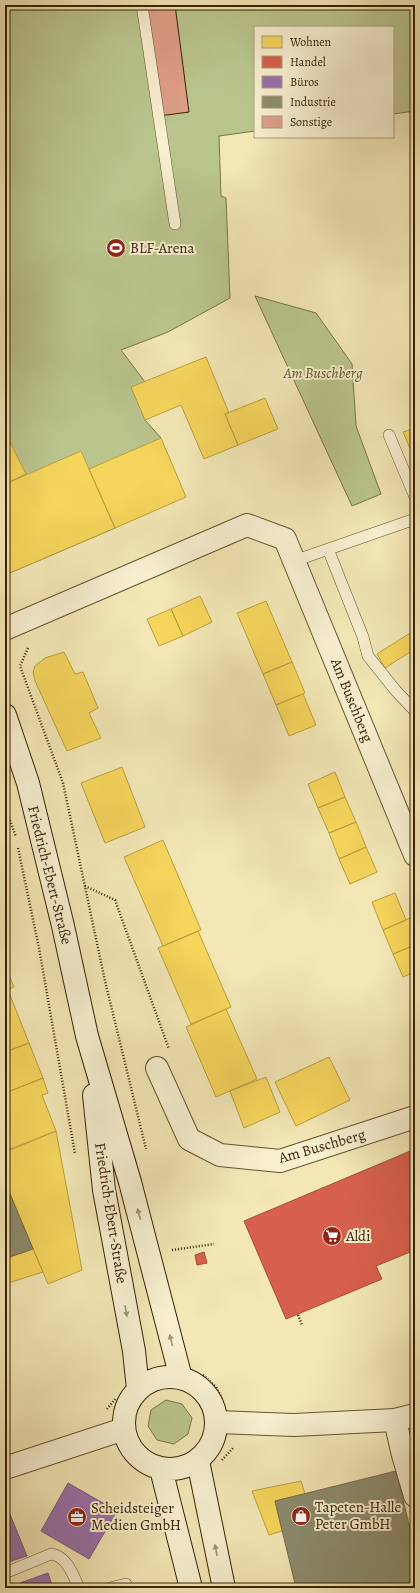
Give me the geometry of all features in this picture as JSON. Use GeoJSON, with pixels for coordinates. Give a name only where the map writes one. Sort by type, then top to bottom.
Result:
{"type":"FeatureCollection","features":[{"type":"Feature","properties":{"kind":"main road","name":"Am Buschberg"},"geometry":{"type":"LineString","coordinates":[[5,629],[247,525],[285,539],[415,855]]}},
{"type":"Feature","properties":{"kind":"main road","name":"Friedrich-Ebert-Straße"},"geometry":{"type":"LineString","coordinates":[[5,715],[28,783],[63,926],[87,1036],[130,1182],[181,1378]]}},
{"type":"Feature","properties":{"kind":"main road","name":"Friedrich-Ebert-Straße"},"geometry":{"type":"LineString","coordinates":[[87,1036],[104,1190],[134,1351],[129,1391]]}},
{"type":"Feature","properties":{"kind":"main road","name":"Am Buschberg"},"geometry":{"type":"LineString","coordinates":[[157,1068],[189,1139],[220,1155],[280,1161],[415,1117]]}},
{"type":"Feature","properties":{"kind":"main road"},"geometry":{"type":"LineString","coordinates":[[220,1413],[216,1433],[212,1444],[206,1453],[198,1461],[180,1469],[161,1469],[147,1464],[136,1455],[128,1443],[124,1429],[126,1407],[131,1398],[129,1391],[159,1378],[170,1377],[181,1378],[192,1382],[202,1389],[210,1399],[215,1410],[220,1413],[294,1425],[405,1417],[403,1455],[415,1496]]}},
{"type":"Feature","properties":{"kind":"main road"},"geometry":{"type":"LineString","coordinates":[[5,1468],[124,1429]]}},
{"type":"Feature","properties":{"kind":"main road"},"geometry":{"type":"LineString","coordinates":[[198,1461],[224,1588]]}},
{"type":"Feature","properties":{"kind":"main road"},"geometry":{"type":"LineString","coordinates":[[161,1469],[191,1588]]}},
{"type":"Feature","properties":{"kind":"lane"},"geometry":{"type":"LineString","coordinates":[[142,5],[175,224]]}},
{"type":"Feature","properties":{"kind":"lane"},"geometry":{"type":"LineString","coordinates":[[389,435],[415,497]]}},
{"type":"Feature","properties":{"kind":"lane"},"geometry":{"type":"LineString","coordinates":[[294,561],[415,519]]}},
{"type":"Feature","properties":{"kind":"lane"},"geometry":{"type":"LineString","coordinates":[[328,549],[363,637],[368,656],[396,691],[415,711]]}},
{"type":"Feature","properties":{"kind":"lane"},"geometry":{"type":"LineString","coordinates":[[5,1573],[51,1554],[57,1555],[65,1561],[79,1588]]}},
{"type":"Feature","properties":{"kind":"lane"},"geometry":{"type":"LineString","coordinates":[[110,1588],[126,1584]]}},
{"type":"Feature","properties":{"kind":"path"},"geometry":{"type":"LineString","coordinates":[[28,648],[20,666],[62,782],[106,981],[148,1154]]}},
{"type":"Feature","properties":{"kind":"path"},"geometry":{"type":"LineString","coordinates":[[5,806],[16,840],[39,948],[76,1157]]}},
{"type":"Feature","properties":{"kind":"path"},"geometry":{"type":"LineString","coordinates":[[85,886],[115,900],[170,1051],[157,1068]]}},
{"type":"Feature","properties":{"kind":"path"},"geometry":{"type":"LineString","coordinates":[[170,1243],[174,1258]]}},
{"type":"Feature","properties":{"kind":"path"},"geometry":{"type":"LineString","coordinates":[[172,1250],[214,1244]]}},
{"type":"Feature","properties":{"kind":"path"},"geometry":{"type":"LineString","coordinates":[[298,1314],[302,1326]]}},
{"type":"Feature","properties":{"kind":"path"},"geometry":{"type":"LineString","coordinates":[[201,1373],[216,1387],[220,1413]]}},
{"type":"Feature","properties":{"kind":"path"},"geometry":{"type":"LineString","coordinates":[[103,1415],[129,1391]]}},
{"type":"Feature","properties":{"kind":"green space","name":"BLF-Arena"},"geometry":{"type":"Polygon","coordinates":[[[5,5],[415,5],[415,111],[394,114],[394,26],[254,26],[254,131],[219,136],[221,196],[226,198],[230,298],[168,332],[121,350],[145,382],[132,388],[145,420],[161,438],[115,528],[5,575],[5,5]]]}},
{"type":"Feature","properties":{"kind":"green space","name":"Am Buschberg"},"geometry":{"type":"Polygon","coordinates":[[[255,296],[316,313],[352,364],[356,426],[381,494],[352,506],[255,296]]]}},
{"type":"Feature","properties":{"kind":"green space"},"geometry":{"type":"Polygon","coordinates":[[[166,1400],[182,1404],[192,1418],[188,1434],[174,1444],[157,1440],[148,1426],[151,1410],[166,1400]]]}},
{"type":"Feature","properties":{"kind":"building: Wohnen"},"geometry":{"type":"Polygon","coordinates":[[[206,357],[229,413],[225,414],[238,445],[204,459],[181,405],[145,420],[131,387],[206,357]]]}},
{"type":"Feature","properties":{"kind":"building: Wohnen"},"geometry":{"type":"Polygon","coordinates":[[[265,398],[278,429],[238,445],[225,414],[265,398]]]}},
{"type":"Feature","properties":{"kind":"building: Wohnen"},"geometry":{"type":"Polygon","coordinates":[[[415,428],[415,460],[403,432],[415,428]]]}},
{"type":"Feature","properties":{"kind":"building: Wohnen"},"geometry":{"type":"Polygon","coordinates":[[[5,432],[26,474],[5,484],[5,432]]]}},
{"type":"Feature","properties":{"kind":"building: Wohnen"},"geometry":{"type":"Polygon","coordinates":[[[161,438],[186,497],[115,528],[89,469],[161,438]]]}},
{"type":"Feature","properties":{"kind":"building: Wohnen"},"geometry":{"type":"Polygon","coordinates":[[[81,451],[115,528],[5,575],[5,484],[81,451]]]}},
{"type":"Feature","properties":{"kind":"building: Wohnen"},"geometry":{"type":"Polygon","coordinates":[[[200,596],[212,622],[183,636],[171,609],[200,596]]]}},
{"type":"Feature","properties":{"kind":"building: Wohnen"},"geometry":{"type":"Polygon","coordinates":[[[266,601],[292,662],[263,674],[237,613],[266,601]]]}},
{"type":"Feature","properties":{"kind":"building: Wohnen"},"geometry":{"type":"Polygon","coordinates":[[[171,609],[183,636],[159,646],[147,619],[171,609]]]}},
{"type":"Feature","properties":{"kind":"building: Wohnen"},"geometry":{"type":"Polygon","coordinates":[[[415,630],[415,649],[385,668],[377,654],[415,630]]]}},
{"type":"Feature","properties":{"kind":"building: Wohnen"},"geometry":{"type":"Polygon","coordinates":[[[64,652],[75,674],[83,672],[98,708],[89,713],[101,738],[67,751],[35,681],[33,672],[35,666],[45,658],[64,652]]]}},
{"type":"Feature","properties":{"kind":"building: Wohnen"},"geometry":{"type":"Polygon","coordinates":[[[292,662],[305,693],[276,705],[263,674],[292,662]]]}},
{"type":"Feature","properties":{"kind":"building: Wohnen"},"geometry":{"type":"Polygon","coordinates":[[[303,694],[316,725],[289,736],[276,705],[303,694]]]}},
{"type":"Feature","properties":{"kind":"building: Wohnen"},"geometry":{"type":"Polygon","coordinates":[[[122,767],[145,827],[105,843],[81,783],[122,767]]]}},
{"type":"Feature","properties":{"kind":"building: Wohnen"},"geometry":{"type":"Polygon","coordinates":[[[335,772],[345,797],[318,808],[308,784],[335,772]]]}},
{"type":"Feature","properties":{"kind":"building: Wohnen"},"geometry":{"type":"Polygon","coordinates":[[[345,797],[356,822],[329,833],[318,808],[345,797]]]}},
{"type":"Feature","properties":{"kind":"building: Wohnen"},"geometry":{"type":"Polygon","coordinates":[[[356,822],[366,847],[339,859],[329,833],[356,822]]]}},
{"type":"Feature","properties":{"kind":"building: Wohnen"},"geometry":{"type":"Polygon","coordinates":[[[163,840],[201,930],[163,946],[124,857],[163,840]]]}},
{"type":"Feature","properties":{"kind":"building: Wohnen"},"geometry":{"type":"Polygon","coordinates":[[[366,847],[377,872],[350,884],[339,859],[366,847]]]}},
{"type":"Feature","properties":{"kind":"building: Wohnen"},"geometry":{"type":"Polygon","coordinates":[[[395,893],[406,920],[383,930],[372,902],[395,893]]]}},
{"type":"Feature","properties":{"kind":"building: Wohnen"},"geometry":{"type":"Polygon","coordinates":[[[410,918],[415,929],[415,945],[393,954],[383,930],[410,918]]]}},
{"type":"Feature","properties":{"kind":"building: Wohnen"},"geometry":{"type":"Polygon","coordinates":[[[198,931],[231,1007],[191,1024],[158,948],[198,931]]]}},
{"type":"Feature","properties":{"kind":"building: Wohnen"},"geometry":{"type":"Polygon","coordinates":[[[415,945],[415,972],[403,977],[393,954],[415,945]]]}},
{"type":"Feature","properties":{"kind":"building: Wohnen"},"geometry":{"type":"Polygon","coordinates":[[[5,966],[14,987],[5,991],[5,966]]]}},
{"type":"Feature","properties":{"kind":"building: Wohnen"},"geometry":{"type":"Polygon","coordinates":[[[8,990],[29,1043],[5,1052],[5,991],[8,990]]]}},
{"type":"Feature","properties":{"kind":"building: Wohnen"},"geometry":{"type":"Polygon","coordinates":[[[226,1009],[257,1079],[216,1097],[186,1027],[226,1009]]]}},
{"type":"Feature","properties":{"kind":"building: Wohnen"},"geometry":{"type":"Polygon","coordinates":[[[29,1043],[43,1078],[5,1093],[5,1052],[29,1043]]]}},
{"type":"Feature","properties":{"kind":"building: Wohnen"},"geometry":{"type":"Polygon","coordinates":[[[329,1057],[350,1100],[296,1126],[275,1082],[329,1057]]]}},
{"type":"Feature","properties":{"kind":"building: Wohnen"},"geometry":{"type":"Polygon","coordinates":[[[266,1077],[280,1112],[244,1128],[230,1091],[266,1077]]]}},
{"type":"Feature","properties":{"kind":"building: Wohnen"},"geometry":{"type":"Polygon","coordinates":[[[43,1078],[48,1093],[42,1095],[56,1131],[11,1149],[5,1133],[5,1093],[43,1078]]]}},
{"type":"Feature","properties":{"kind":"building: Wohnen"},"geometry":{"type":"Polygon","coordinates":[[[56,1131],[82,1270],[48,1284],[5,1182],[5,1152],[56,1131]]]}},
{"type":"Feature","properties":{"kind":"building: Wohnen"},"geometry":{"type":"Polygon","coordinates":[[[33,1249],[43,1272],[5,1284],[5,1259],[33,1249]]]}},
{"type":"Feature","properties":{"kind":"building: Wohnen"},"geometry":{"type":"Polygon","coordinates":[[[301,1481],[305,1494],[275,1501],[282,1531],[269,1535],[252,1491],[301,1481]]]}},
{"type":"Feature","properties":{"kind":"building: Handel","name":"Aldi"},"geometry":{"type":"Polygon","coordinates":[[[415,1149],[415,1250],[376,1266],[382,1279],[286,1319],[244,1221],[415,1149]]]}},
{"type":"Feature","properties":{"kind":"building: Handel"},"geometry":{"type":"Polygon","coordinates":[[[204,1252],[207,1263],[197,1265],[195,1255],[204,1252]]]}},
{"type":"Feature","properties":{"kind":"building: Büros"},"geometry":{"type":"Polygon","coordinates":[[[68,1483],[117,1511],[89,1559],[41,1531],[68,1483]]]}},
{"type":"Feature","properties":{"kind":"building: Büros"},"geometry":{"type":"Polygon","coordinates":[[[5,1502],[27,1556],[5,1563],[5,1502]]]}},
{"type":"Feature","properties":{"kind":"building: Büros"},"geometry":{"type":"Polygon","coordinates":[[[48,1573],[53,1588],[6,1588],[48,1573]]]}},
{"type":"Feature","properties":{"kind":"building: Industrie"},"geometry":{"type":"Polygon","coordinates":[[[5,1182],[33,1249],[9,1257],[5,1247],[5,1182]]]}},
{"type":"Feature","properties":{"kind":"building: Industrie"},"geometry":{"type":"Polygon","coordinates":[[[396,1471],[415,1549],[415,1588],[296,1588],[275,1501],[396,1471]]]}},
{"type":"Feature","properties":{"kind":"building: Sonstige"},"geometry":{"type":"Polygon","coordinates":[[[144,5],[175,5],[189,112],[159,116],[144,5]]]}},
{"type":"Feature","properties":{"kind":"place","name":"BLF-Arena"},"geometry":{"type":"Point","coordinates":[116,248]}},
{"type":"Feature","properties":{"kind":"place","name":"Aldi"},"geometry":{"type":"Point","coordinates":[332,1236]}},
{"type":"Feature","properties":{"kind":"place","name":"Tapeten-Halle Peter GmbH"},"geometry":{"type":"Point","coordinates":[301,1516]}},
{"type":"Feature","properties":{"kind":"place","name":"Scheidsteiger Medien GmbH"},"geometry":{"type":"Point","coordinates":[77,1517]}}]}
